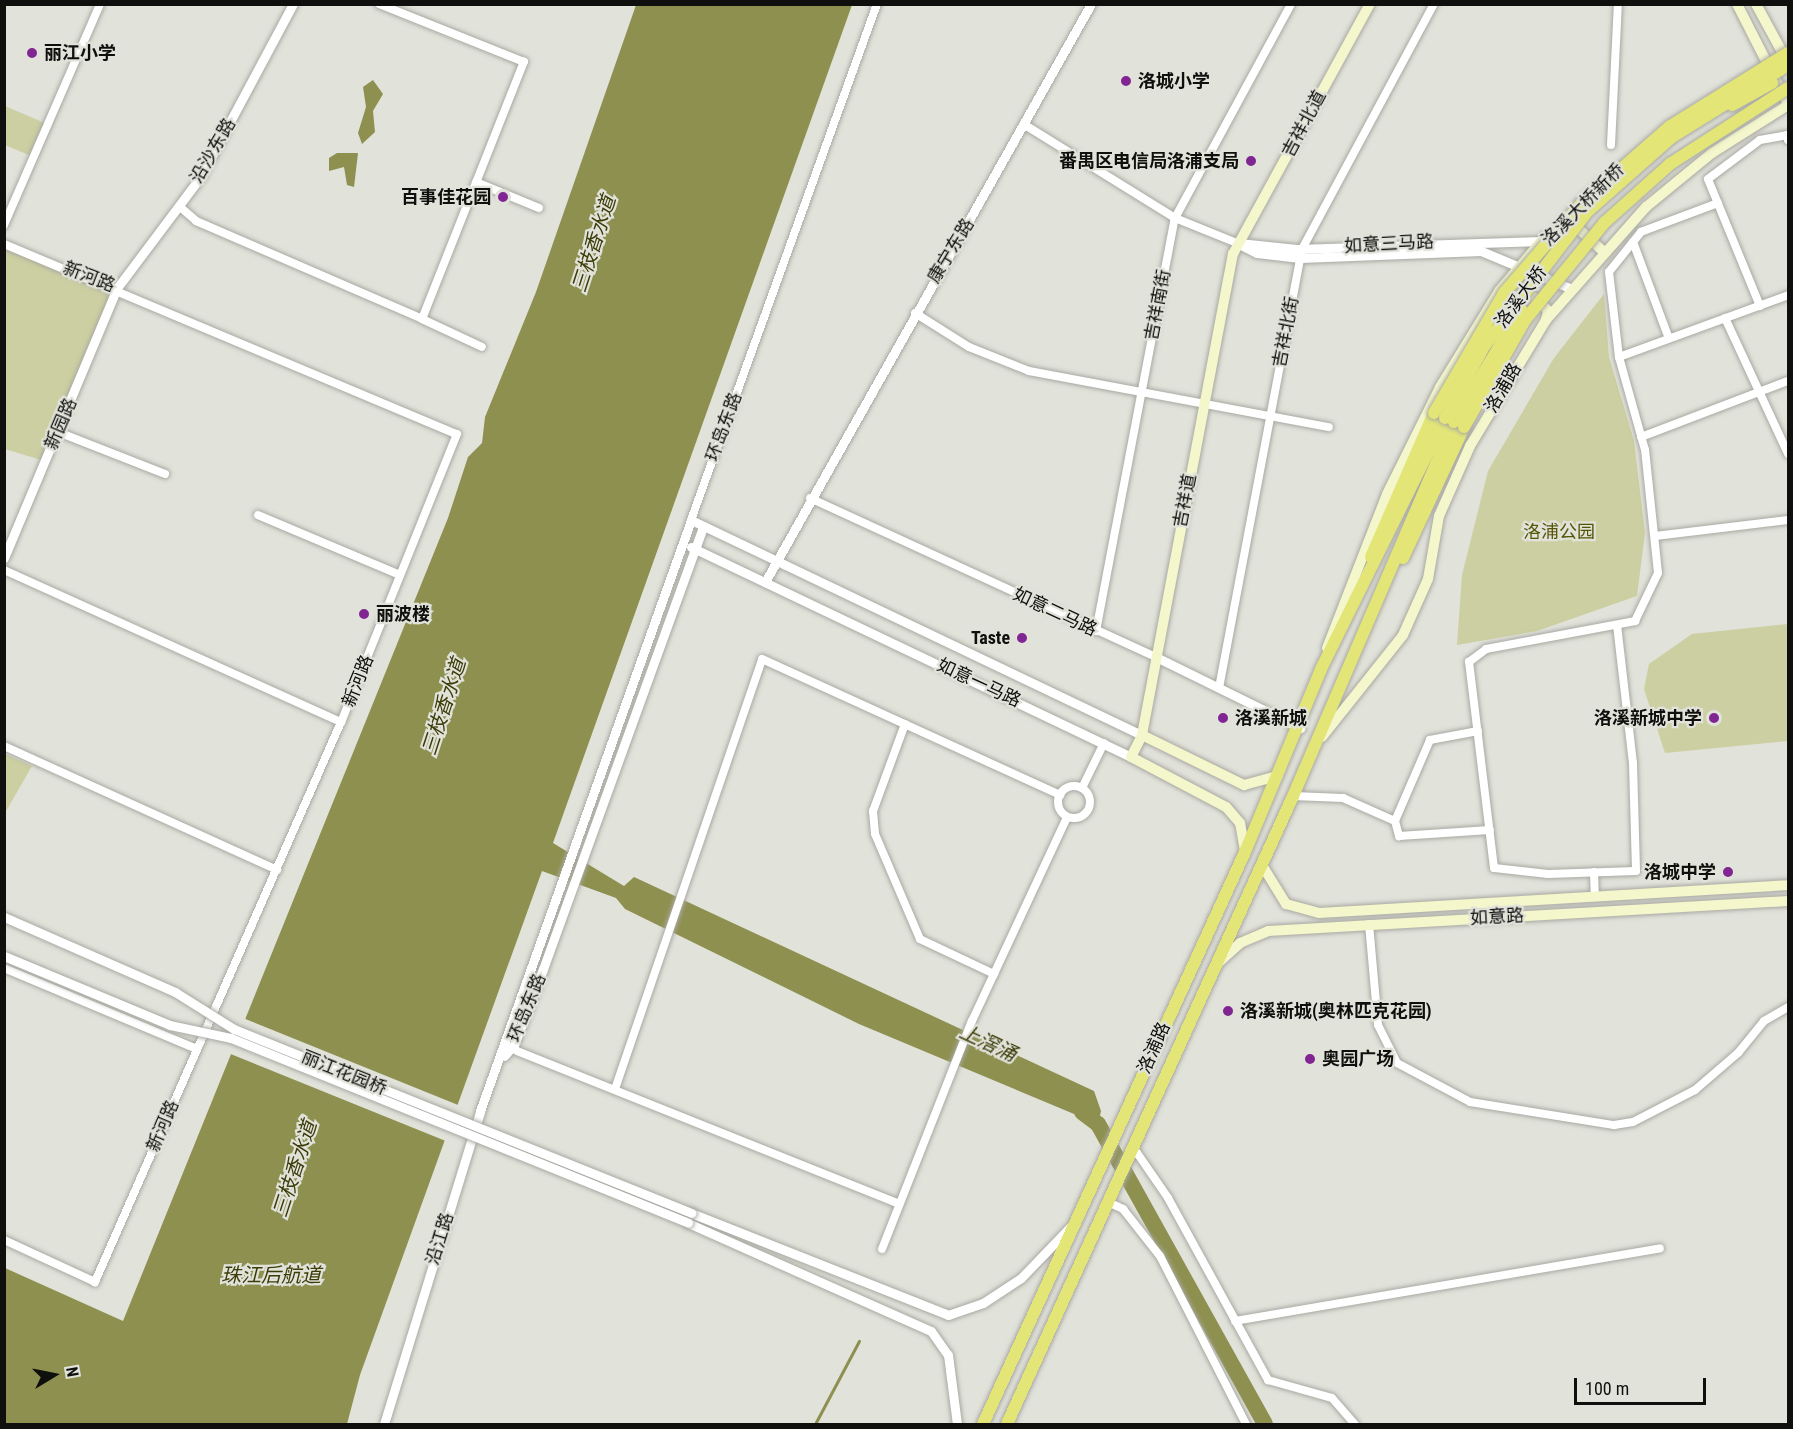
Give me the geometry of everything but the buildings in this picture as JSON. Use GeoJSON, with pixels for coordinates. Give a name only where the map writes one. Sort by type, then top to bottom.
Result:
{"type":"FeatureCollection","features":[{"type":"Feature","properties":{"kind":"highway","name":"洛溪大桥新桥"},"geometry":{"type":"LineString","coordinates":[[1449,420],[1504,293],[1582,203],[1668,127],[1787,57]]}},
{"type":"Feature","properties":{"kind":"highway","name":"洛溪大桥"},"geometry":{"type":"LineString","coordinates":[[1449,420],[1509,326],[1594,218],[1677,143],[1788,73]]}},
{"type":"Feature","properties":{"kind":"highway","name":"洛溪大桥新桥"},"geometry":{"type":"LineString","coordinates":[[1449,420],[1525,320],[1604,223],[1670,164],[1788,88]]}},
{"type":"Feature","properties":{"kind":"highway"},"geometry":{"type":"LineString","coordinates":[[1321,669],[1449,420]]}},
{"type":"Feature","properties":{"kind":"highway"},"geometry":{"type":"LineString","coordinates":[[1317,744],[1449,420]]}},
{"type":"Feature","properties":{"kind":"highway","name":"洛浦路"},"geometry":{"type":"LineString","coordinates":[[983,1425],[1245,852],[1300,728],[1321,669]]}},
{"type":"Feature","properties":{"kind":"highway","name":"洛浦路"},"geometry":{"type":"LineString","coordinates":[[1007,1425],[1317,744]]}},
{"type":"Feature","properties":{"kind":"main road","name":"吉祥北道"},"geometry":{"type":"LineString","coordinates":[[1237,243],[1370,4]]}},
{"type":"Feature","properties":{"kind":"main road"},"geometry":{"type":"LineString","coordinates":[[1737,4],[1788,104]]}},
{"type":"Feature","properties":{"kind":"main road"},"geometry":{"type":"LineString","coordinates":[[1756,4],[1787,57]]}},
{"type":"Feature","properties":{"kind":"main road","name":"洛浦路"},"geometry":{"type":"LineString","coordinates":[[1321,669],[1343,600],[1399,468],[1444,381],[1499,291],[1564,216],[1653,136],[1767,62],[1787,57]]}},
{"type":"Feature","properties":{"kind":"main road","name":"洛浦路"},"geometry":{"type":"LineString","coordinates":[[1317,744],[1403,635],[1428,579],[1439,516],[1470,446],[1546,320],[1604,252],[1689,170],[1788,104]]}},
{"type":"Feature","properties":{"kind":"main road"},"geometry":{"type":"LineString","coordinates":[[1564,216],[1604,252]]}},
{"type":"Feature","properties":{"kind":"main road","name":"吉祥道"},"geometry":{"type":"LineString","coordinates":[[1131,757],[1142,735],[1237,243]]}},
{"type":"Feature","properties":{"kind":"main road"},"geometry":{"type":"LineString","coordinates":[[1499,291],[1524,290],[1548,310],[1546,320]]}},
{"type":"Feature","properties":{"kind":"main road","name":"如意一马路"},"geometry":{"type":"LineString","coordinates":[[1142,735],[1244,785],[1278,776]]}},
{"type":"Feature","properties":{"kind":"main road","name":"如意一马路"},"geometry":{"type":"LineString","coordinates":[[1131,757],[1226,807],[1240,823],[1245,852]]}},
{"type":"Feature","properties":{"kind":"main road","name":"如意路"},"geometry":{"type":"LineString","coordinates":[[1262,865],[1277,895],[1308,913],[1788,885]]}},
{"type":"Feature","properties":{"kind":"main road","name":"如意路"},"geometry":{"type":"LineString","coordinates":[[1216,965],[1258,934],[1369,924],[1788,901]]}},
{"type":"Feature","properties":{"kind":"street"},"geometry":{"type":"LineString","coordinates":[[4,225],[100,4]]}},
{"type":"Feature","properties":{"kind":"street","name":"沿沙东路"},"geometry":{"type":"LineString","coordinates":[[117,288],[201,176],[293,4]]}},
{"type":"Feature","properties":{"kind":"street"},"geometry":{"type":"LineString","coordinates":[[380,4],[524,62],[422,319]]}},
{"type":"Feature","properties":{"kind":"street","name":"环岛东路"},"geometry":{"type":"LineString","coordinates":[[503,1057],[579,853],[691,520],[877,4]]}},
{"type":"Feature","properties":{"kind":"street","name":"康宁东路"},"geometry":{"type":"LineString","coordinates":[[765,582],[776,557],[1025,125],[1091,4]]}},
{"type":"Feature","properties":{"kind":"street","name":"吉祥南街"},"geometry":{"type":"LineString","coordinates":[[1095,631],[1175,218],[1291,4]]}},
{"type":"Feature","properties":{"kind":"street","name":"吉祥北街"},"geometry":{"type":"LineString","coordinates":[[1219,688],[1301,253],[1434,4]]}},
{"type":"Feature","properties":{"kind":"street"},"geometry":{"type":"LineString","coordinates":[[1611,145],[1618,4]]}},
{"type":"Feature","properties":{"kind":"street","name":"如意三马路"},"geometry":{"type":"LineString","coordinates":[[1025,125],[1175,218],[1257,253],[1475,250],[1498,255],[1518,267],[1572,289]]}},
{"type":"Feature","properties":{"kind":"street"},"geometry":{"type":"LineString","coordinates":[[1761,306],[1708,179],[1760,140],[1787,135],[1788,140]]}},
{"type":"Feature","properties":{"kind":"street"},"geometry":{"type":"LineString","coordinates":[[476,182],[539,208]]}},
{"type":"Feature","properties":{"kind":"street"},"geometry":{"type":"LineString","coordinates":[[1617,625],[1633,763],[1636,871],[1594,872],[1494,868],[1469,663],[1486,649],[1635,621],[1658,573],[1641,437],[1618,357],[1609,272],[1641,232],[1718,203]]}},
{"type":"Feature","properties":{"kind":"street"},"geometry":{"type":"LineString","coordinates":[[179,206],[196,220],[482,347]]}},
{"type":"Feature","properties":{"kind":"street","name":"如意三马路"},"geometry":{"type":"LineString","coordinates":[[1301,253],[1541,241]]}},
{"type":"Feature","properties":{"kind":"street"},"geometry":{"type":"LineString","coordinates":[[1633,242],[1668,336]]}},
{"type":"Feature","properties":{"kind":"street","name":"新河路"},"geometry":{"type":"LineString","coordinates":[[4,244],[117,288],[457,434],[342,722],[95,1282],[4,1240]]}},
{"type":"Feature","properties":{"kind":"street","name":"新园路"},"geometry":{"type":"LineString","coordinates":[[4,558],[117,288]]}},
{"type":"Feature","properties":{"kind":"street"},"geometry":{"type":"LineString","coordinates":[[1618,357],[1668,336],[1788,295]]}},
{"type":"Feature","properties":{"kind":"street"},"geometry":{"type":"LineString","coordinates":[[915,313],[969,347],[1029,371],[1329,427]]}},
{"type":"Feature","properties":{"kind":"street"},"geometry":{"type":"LineString","coordinates":[[1725,318],[1762,393],[1788,454]]}},
{"type":"Feature","properties":{"kind":"street"},"geometry":{"type":"LineString","coordinates":[[1641,437],[1762,393],[1788,381]]}},
{"type":"Feature","properties":{"kind":"street"},"geometry":{"type":"LineString","coordinates":[[58,432],[165,474]]}},
{"type":"Feature","properties":{"kind":"street","name":"如意二马路"},"geometry":{"type":"LineString","coordinates":[[810,498],[1095,631],[1156,657],[1300,728]]}},
{"type":"Feature","properties":{"kind":"street"},"geometry":{"type":"LineString","coordinates":[[258,516],[400,575]]}},
{"type":"Feature","properties":{"kind":"street","name":"如意一马路"},"geometry":{"type":"LineString","coordinates":[[691,520],[776,557],[1142,735]]}},
{"type":"Feature","properties":{"kind":"street"},"geometry":{"type":"LineString","coordinates":[[1655,537],[1788,520]]}},
{"type":"Feature","properties":{"kind":"street"},"geometry":{"type":"LineString","coordinates":[[579,853],[704,525]]}},
{"type":"Feature","properties":{"kind":"street","name":"如意一马路"},"geometry":{"type":"LineString","coordinates":[[683,543],[1131,757]]}},
{"type":"Feature","properties":{"kind":"street"},"geometry":{"type":"LineString","coordinates":[[4,570],[342,722]]}},
{"type":"Feature","properties":{"kind":"street"},"geometry":{"type":"LineString","coordinates":[[615,1089],[762,659],[1060,795]]}},
{"type":"Feature","properties":{"kind":"street"},"geometry":{"type":"LineString","coordinates":[[905,724],[873,811],[875,834],[920,939],[994,974]]}},
{"type":"Feature","properties":{"kind":"street"},"geometry":{"type":"LineString","coordinates":[[1478,730],[1430,740],[1395,821],[1399,836],[1490,830]]}},
{"type":"Feature","properties":{"kind":"street"},"geometry":{"type":"LineString","coordinates":[[1082,788],[1104,743]]}},
{"type":"Feature","properties":{"kind":"street"},"geometry":{"type":"LineString","coordinates":[[4,746],[277,870]]}},
{"type":"Feature","properties":{"kind":"street"},"geometry":{"type":"LineString","coordinates":[[1069,787],[1082,788],[1090,797],[1089,810],[1079,818],[1067,817],[1059,807],[1060,795],[1069,787]]}},
{"type":"Feature","properties":{"kind":"street"},"geometry":{"type":"LineString","coordinates":[[1293,796],[1343,798],[1395,821]]}},
{"type":"Feature","properties":{"kind":"street"},"geometry":{"type":"LineString","coordinates":[[882,1249],[968,1030],[1067,817]]}},
{"type":"Feature","properties":{"kind":"street"},"geometry":{"type":"LineString","coordinates":[[1594,872],[1595,895]]}},
{"type":"Feature","properties":{"kind":"street","name":"丽江花园桥"},"geometry":{"type":"LineString","coordinates":[[4,917],[175,992],[234,1029],[948,1315],[983,1303],[1021,1278],[1075,1222]]}},
{"type":"Feature","properties":{"kind":"street"},"geometry":{"type":"LineString","coordinates":[[1369,924],[1378,1025],[1397,1063],[1470,1102],[1614,1125],[1633,1122],[1695,1090],[1738,1053],[1764,1021],[1788,1007]]}},
{"type":"Feature","properties":{"kind":"street","name":"丽江花园桥"},"geometry":{"type":"LineString","coordinates":[[4,956],[170,1025],[231,1038],[688,1223],[931,1331],[948,1355],[957,1425]]}},
{"type":"Feature","properties":{"kind":"street"},"geometry":{"type":"LineString","coordinates":[[4,968],[197,1049]]}},
{"type":"Feature","properties":{"kind":"street"},"geometry":{"type":"LineString","coordinates":[[517,1051],[899,1204]]}},
{"type":"Feature","properties":{"kind":"street","name":"沿江路"},"geometry":{"type":"LineString","coordinates":[[384,1425],[480,1111],[503,1057]]}},
{"type":"Feature","properties":{"kind":"street"},"geometry":{"type":"LineString","coordinates":[[1133,1147],[1268,1380],[1332,1398],[1355,1425]]}},
{"type":"Feature","properties":{"kind":"street"},"geometry":{"type":"LineString","coordinates":[[1108,1202],[1123,1209],[1160,1256],[1246,1425]]}},
{"type":"Feature","properties":{"kind":"street"},"geometry":{"type":"LineString","coordinates":[[1235,1321],[1660,1248]]}},
{"type":"Feature","properties":{"kind":"green space"},"geometry":{"type":"Polygon","coordinates":[[[5,106],[47,124],[36,158],[5,145],[5,106]]]}},
{"type":"Feature","properties":{"kind":"green space"},"geometry":{"type":"Polygon","coordinates":[[[5,244],[116,288],[41,460],[5,449],[5,244]]]}},
{"type":"Feature","properties":{"kind":"green space","name":"洛浦公园"},"geometry":{"type":"Polygon","coordinates":[[[1604,294],[1609,357],[1634,441],[1645,533],[1637,596],[1537,631],[1457,645],[1462,575],[1488,471],[1554,358],[1604,294]]]}},
{"type":"Feature","properties":{"kind":"green space"},"geometry":{"type":"Polygon","coordinates":[[[1788,624],[1788,741],[1665,753],[1644,689],[1649,664],[1692,634],[1788,624]]]}},
{"type":"Feature","properties":{"kind":"green space"},"geometry":{"type":"Polygon","coordinates":[[[5,754],[32,766],[5,813],[5,754]]]}},
{"type":"Feature","properties":{"kind":"water","name":"珠江后航道"},"geometry":{"type":"Polygon","coordinates":[[[636,5],[852,5],[553,843],[624,886],[634,877],[1094,1091],[1101,1111],[1098,1124],[859,1024],[625,909],[616,898],[542,871],[360,1375],[347,1424],[5,1424],[5,1268],[123,1321],[448,518],[468,457],[482,443],[485,417],[536,292],[636,5]]]}},
{"type":"Feature","properties":{"kind":"water"},"geometry":{"type":"Polygon","coordinates":[[[373,80],[383,94],[373,111],[375,132],[362,144],[358,133],[366,107],[363,87],[373,80]]]}},
{"type":"Feature","properties":{"kind":"water"},"geometry":{"type":"Polygon","coordinates":[[[337,153],[358,153],[354,187],[347,185],[344,167],[329,171],[329,158],[337,153]]]}},
{"type":"Feature","properties":{"kind":"pier"},"geometry":{"type":"Polygon","coordinates":[[[243,1018],[460,1106],[446,1141],[229,1053],[243,1018]]]}},
{"type":"Feature","properties":{"kind":"waterway","name":"上滘涌"},"geometry":{"type":"LineString","coordinates":[[1082,1112],[1098,1124],[1265,1424]]}},
{"type":"Feature","properties":{"kind":"waterway"},"geometry":{"type":"LineString","coordinates":[[815,1424],[859,1341]]}},
{"type":"Feature","properties":{"kind":"place","name":"丽江小学"},"geometry":{"type":"Point","coordinates":[32,53]}},
{"type":"Feature","properties":{"kind":"place","name":"洛城小学"},"geometry":{"type":"Point","coordinates":[1126,81]}},
{"type":"Feature","properties":{"kind":"place","name":"番禺区电信局洛浦支局"},"geometry":{"type":"Point","coordinates":[1251,161]}},
{"type":"Feature","properties":{"kind":"place","name":"百事佳花园"},"geometry":{"type":"Point","coordinates":[503,197]}},
{"type":"Feature","properties":{"kind":"place","name":"丽波楼"},"geometry":{"type":"Point","coordinates":[364,614]}},
{"type":"Feature","properties":{"kind":"place","name":"Taste"},"geometry":{"type":"Point","coordinates":[1022,638]}},
{"type":"Feature","properties":{"kind":"place","name":"洛溪新城"},"geometry":{"type":"Point","coordinates":[1223,718]}},
{"type":"Feature","properties":{"kind":"place","name":"洛溪新城中学"},"geometry":{"type":"Point","coordinates":[1714,718]}},
{"type":"Feature","properties":{"kind":"place","name":"洛城中学"},"geometry":{"type":"Point","coordinates":[1728,872]}},
{"type":"Feature","properties":{"kind":"place","name":"洛溪新城(奥林匹克花园)"},"geometry":{"type":"Point","coordinates":[1228,1011]}},
{"type":"Feature","properties":{"kind":"place","name":"奥园广场"},"geometry":{"type":"Point","coordinates":[1310,1059]}},
{"type":"Feature","properties":{"kind":"water label","name":"三枝香水道"},"geometry":{"type":"Point","coordinates":[594,244]}},
{"type":"Feature","properties":{"kind":"water label","name":"三枝香水道"},"geometry":{"type":"Point","coordinates":[444,707]}},
{"type":"Feature","properties":{"kind":"water label","name":"三枝香水道"},"geometry":{"type":"Point","coordinates":[295,1169]}}]}
